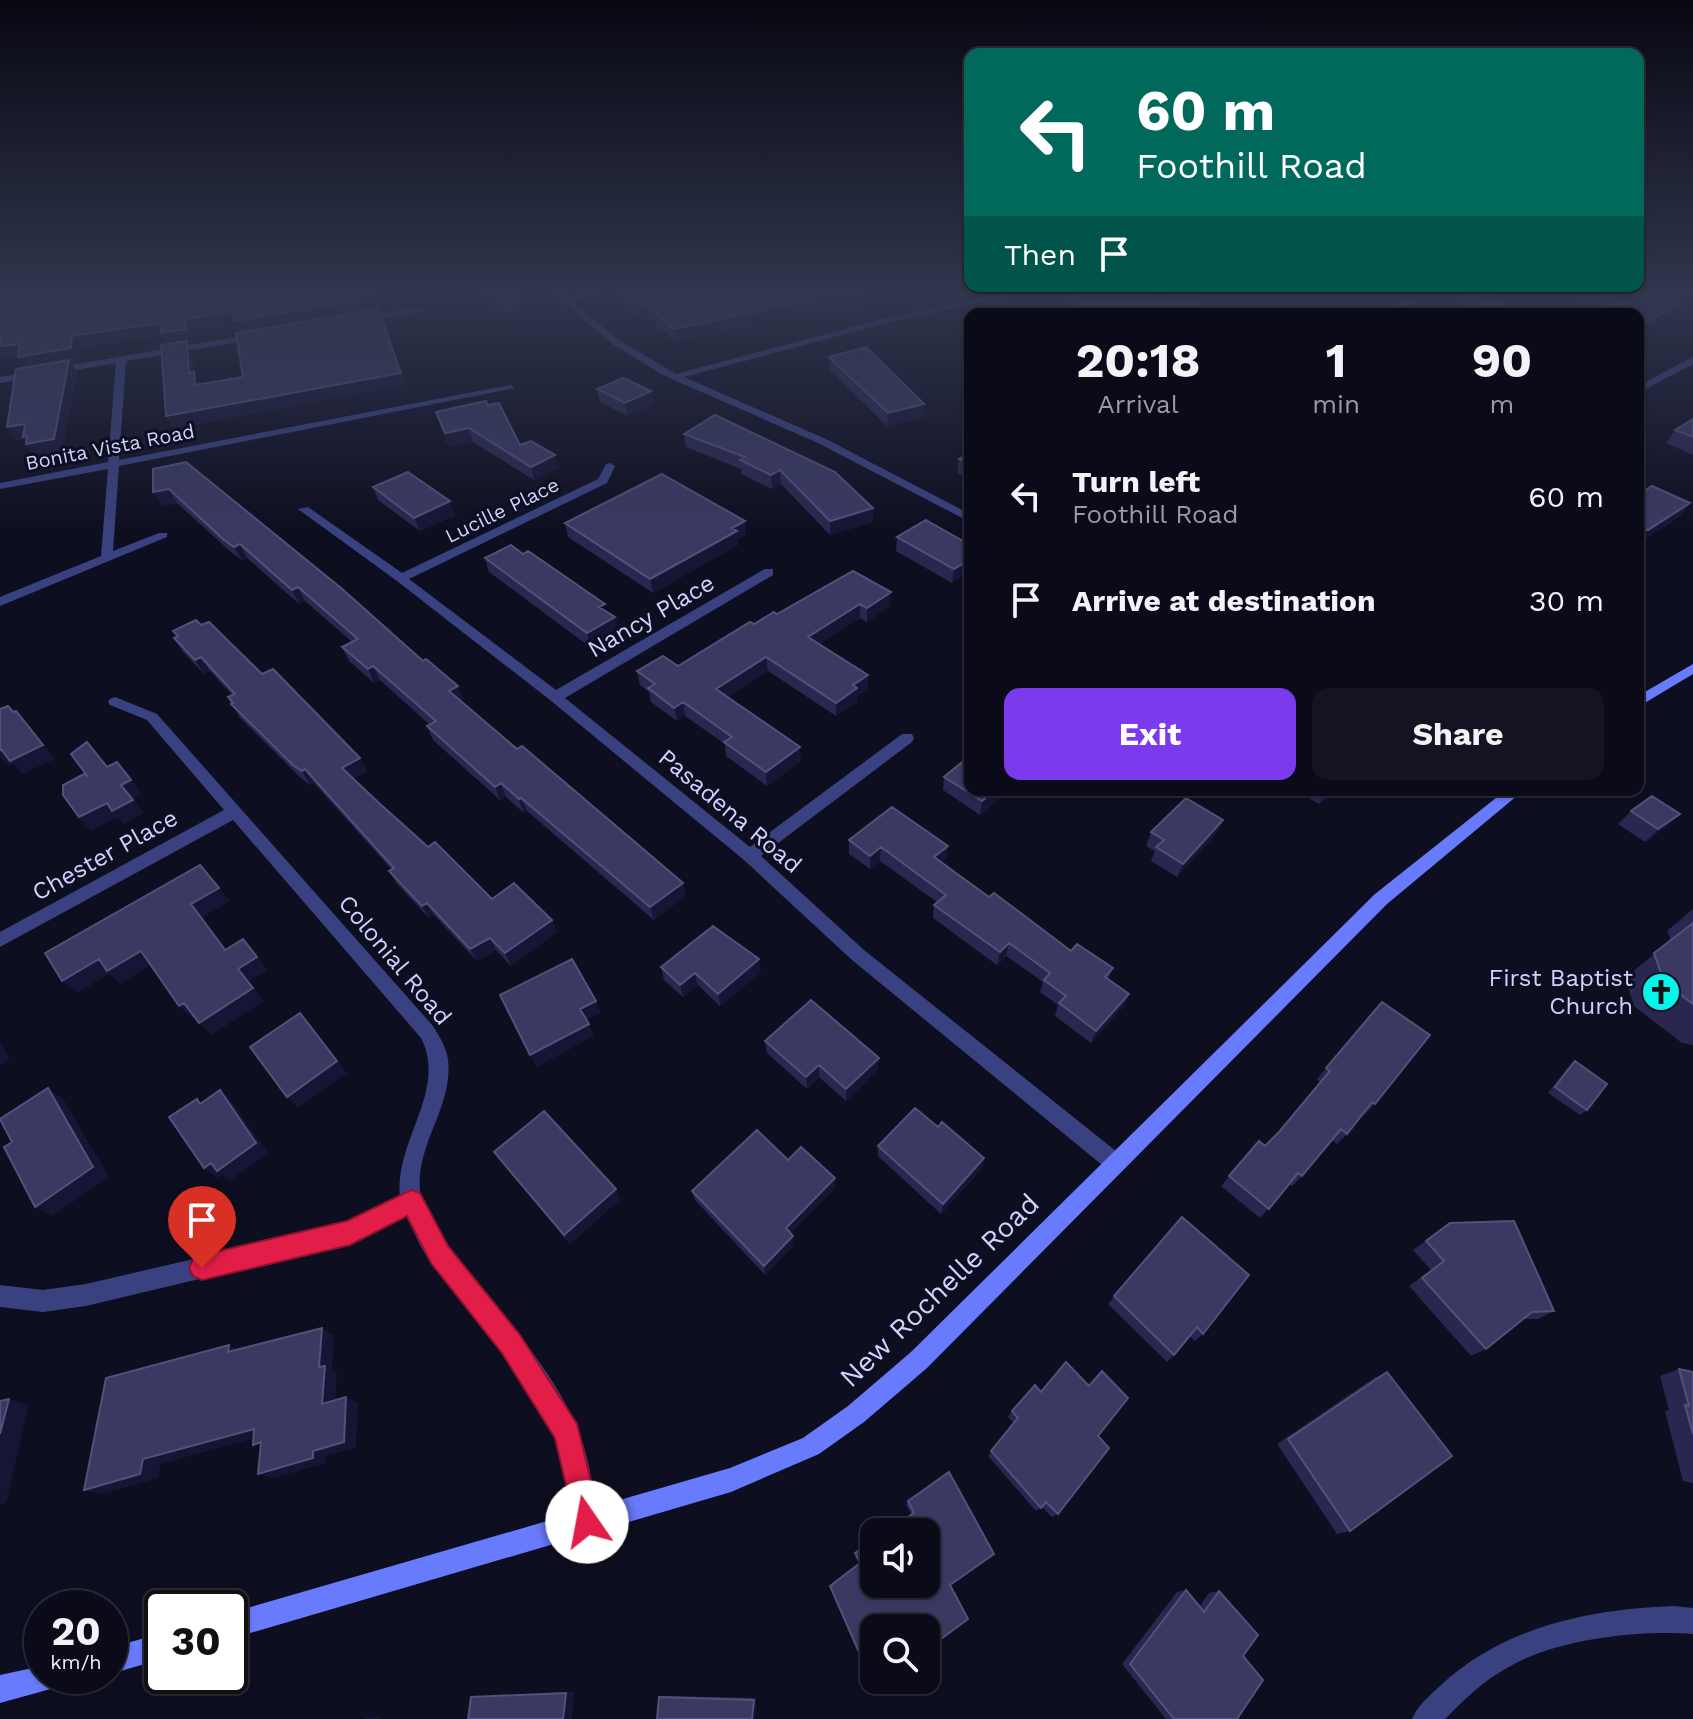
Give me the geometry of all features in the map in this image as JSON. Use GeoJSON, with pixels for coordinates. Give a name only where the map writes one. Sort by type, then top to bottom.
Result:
{"type":"FeatureCollection","features":[{"type":"Feature","properties":{"kind":"main road"},"geometry":{"type":"LineString","coordinates":[[1644,698],[1693,668]]}},
{"type":"Feature","properties":{"kind":"main road","name":"New Rochelle Road"},"geometry":{"type":"LineString","coordinates":[[248,1621],[731,1480],[811,1446],[856,1414],[919,1360],[1114,1162],[1381,899],[1505,796]]}},
{"type":"Feature","properties":{"kind":"main road"},"geometry":{"type":"LineString","coordinates":[[0,1689],[24,1683]]}},
{"type":"Feature","properties":{"kind":"street"},"geometry":{"type":"LineString","coordinates":[[0,380],[45,372]]}},
{"type":"Feature","properties":{"kind":"street"},"geometry":{"type":"LineString","coordinates":[[107,557],[120,372]]}},
{"type":"Feature","properties":{"kind":"street"},"geometry":{"type":"LineString","coordinates":[[666,372],[822,441],[964,516]]}},
{"type":"Feature","properties":{"kind":"street"},"geometry":{"type":"LineString","coordinates":[[674,377],[692,372]]}},
{"type":"Feature","properties":{"kind":"street"},"geometry":{"type":"LineString","coordinates":[[1644,387],[1671,372]]}},
{"type":"Feature","properties":{"kind":"street","name":"Bonita Vista Road"},"geometry":{"type":"LineString","coordinates":[[0,486],[510,388]]}},
{"type":"Feature","properties":{"kind":"street","name":"Lucille Place"},"geometry":{"type":"LineString","coordinates":[[401,578],[603,481],[610,466]]}},
{"type":"Feature","properties":{"kind":"street","name":"Pasadena Road"},"geometry":{"type":"LineString","coordinates":[[304,509],[401,578],[555,697],[750,856],[858,955],[1114,1162]]}},
{"type":"Feature","properties":{"kind":"street"},"geometry":{"type":"LineString","coordinates":[[0,602],[163,535]]}},
{"type":"Feature","properties":{"kind":"street","name":"Nancy Place"},"geometry":{"type":"LineString","coordinates":[[555,697],[769,572]]}},
{"type":"Feature","properties":{"kind":"street","name":"Colonial Road"},"geometry":{"type":"LineString","coordinates":[[115,702],[152,717],[427,1032],[439,1057],[433,1100],[416,1140],[410,1175],[411,1202]]}},
{"type":"Feature","properties":{"kind":"street"},"geometry":{"type":"LineString","coordinates":[[750,856],[907,738]]}},
{"type":"Feature","properties":{"kind":"street","name":"Chester Place"},"geometry":{"type":"LineString","coordinates":[[0,940],[234,812]]}},
{"type":"Feature","properties":{"kind":"street"},"geometry":{"type":"LineString","coordinates":[[0,1296],[16,1300],[64,1299],[86,1295],[350,1233],[411,1202],[440,1255],[511,1344],[568,1433],[587,1522]]}},
{"type":"Feature","properties":{"kind":"street"},"geometry":{"type":"LineString","coordinates":[[1426,1719],[1457,1687],[1506,1653],[1562,1634],[1667,1620],[1693,1621]]}},
{"type":"Feature","properties":{"kind":"building"},"geometry":{"type":"Polygon","coordinates":[[[16,372],[67,372],[54,439],[26,444],[27,436],[23,437],[25,424],[7,427],[16,372]]]}},
{"type":"Feature","properties":{"kind":"building"},"geometry":{"type":"Polygon","coordinates":[[[163,372],[194,372],[195,385],[243,377],[242,372],[401,373],[166,416],[163,372]]]}},
{"type":"Feature","properties":{"kind":"building"},"geometry":{"type":"Polygon","coordinates":[[[845,372],[892,372],[924,404],[888,413],[845,372]]]}},
{"type":"Feature","properties":{"kind":"building"},"geometry":{"type":"Polygon","coordinates":[[[623,378],[651,391],[625,403],[597,389],[623,378]]]}},
{"type":"Feature","properties":{"kind":"building"},"geometry":{"type":"Polygon","coordinates":[[[486,401],[488,405],[499,403],[520,445],[531,441],[555,455],[531,467],[469,428],[445,433],[436,412],[486,401]]]}},
{"type":"Feature","properties":{"kind":"building"},"geometry":{"type":"Polygon","coordinates":[[[715,415],[835,472],[873,508],[830,521],[780,470],[771,475],[740,460],[745,457],[684,434],[715,415]]]}},
{"type":"Feature","properties":{"kind":"building"},"geometry":{"type":"Polygon","coordinates":[[[1693,419],[1693,437],[1675,430],[1693,419]]]}},
{"type":"Feature","properties":{"kind":"building"},"geometry":{"type":"Polygon","coordinates":[[[186,462],[341,588],[423,661],[426,659],[458,686],[449,691],[517,749],[522,746],[683,883],[650,907],[521,798],[501,783],[495,787],[427,726],[436,721],[373,666],[368,669],[342,647],[358,639],[298,587],[292,590],[240,544],[234,547],[224,540],[169,489],[153,492],[153,469],[186,462]]]}},
{"type":"Feature","properties":{"kind":"building"},"geometry":{"type":"Polygon","coordinates":[[[408,472],[450,501],[414,518],[373,487],[408,472]]]}},
{"type":"Feature","properties":{"kind":"building"},"geometry":{"type":"Polygon","coordinates":[[[662,474],[745,521],[732,528],[737,531],[650,579],[565,523],[662,474]]]}},
{"type":"Feature","properties":{"kind":"building"},"geometry":{"type":"Polygon","coordinates":[[[1652,486],[1690,503],[1648,530],[1644,528],[1644,491],[1652,486]]]}},
{"type":"Feature","properties":{"kind":"building"},"geometry":{"type":"Polygon","coordinates":[[[926,520],[964,542],[964,563],[954,569],[897,537],[926,520]]]}},
{"type":"Feature","properties":{"kind":"building"},"geometry":{"type":"Polygon","coordinates":[[[511,545],[523,554],[528,551],[605,604],[599,607],[615,617],[587,633],[485,558],[511,545]]]}},
{"type":"Feature","properties":{"kind":"building"},"geometry":{"type":"Polygon","coordinates":[[[853,571],[891,592],[867,608],[860,604],[808,637],[868,675],[853,685],[857,688],[836,703],[766,657],[716,689],[800,747],[766,772],[724,742],[732,737],[683,702],[674,708],[648,688],[655,684],[637,671],[663,656],[678,666],[750,622],[754,624],[774,612],[777,614],[853,571]]]}},
{"type":"Feature","properties":{"kind":"building"},"geometry":{"type":"Polygon","coordinates":[[[196,620],[201,625],[209,622],[262,674],[273,669],[360,758],[342,768],[428,847],[435,842],[492,899],[514,883],[552,920],[505,953],[490,938],[470,949],[427,903],[422,906],[389,871],[394,868],[305,769],[302,771],[294,766],[231,704],[228,697],[235,694],[201,657],[195,660],[174,638],[178,636],[173,631],[196,620]]]}},
{"type":"Feature","properties":{"kind":"building"},"geometry":{"type":"Polygon","coordinates":[[[8,706],[13,712],[16,711],[43,745],[10,761],[0,750],[0,709],[8,706]]]}},
{"type":"Feature","properties":{"kind":"building"},"geometry":{"type":"Polygon","coordinates":[[[87,742],[107,767],[117,762],[131,780],[121,785],[133,800],[112,811],[107,803],[79,817],[63,795],[63,785],[84,774],[88,777],[71,754],[87,742]]]}},
{"type":"Feature","properties":{"kind":"building"},"geometry":{"type":"Polygon","coordinates":[[[964,760],[964,790],[944,777],[964,760]]]}},
{"type":"Feature","properties":{"kind":"building"},"geometry":{"type":"Polygon","coordinates":[[[1652,796],[1680,814],[1658,829],[1631,811],[1652,796]]]}},
{"type":"Feature","properties":{"kind":"building"},"geometry":{"type":"Polygon","coordinates":[[[1186,798],[1223,820],[1183,864],[1156,847],[1164,840],[1151,832],[1186,798]]]}},
{"type":"Feature","properties":{"kind":"building"},"geometry":{"type":"Polygon","coordinates":[[[892,807],[948,846],[934,857],[989,897],[994,893],[1071,951],[1077,944],[1113,968],[1105,977],[1129,994],[1096,1031],[1059,1003],[1066,996],[1044,980],[1050,973],[1009,943],[1000,952],[934,905],[946,895],[881,847],[870,856],[849,840],[892,807]]]}},
{"type":"Feature","properties":{"kind":"building"},"geometry":{"type":"Polygon","coordinates":[[[200,865],[219,888],[191,904],[225,950],[243,939],[257,957],[238,969],[253,988],[199,1023],[184,1003],[179,1006],[141,951],[107,971],[99,959],[62,981],[45,953],[200,865]]]}},
{"type":"Feature","properties":{"kind":"building"},"geometry":{"type":"Polygon","coordinates":[[[1693,923],[1693,1004],[1664,982],[1654,953],[1693,923]]]}},
{"type":"Feature","properties":{"kind":"building"},"geometry":{"type":"Polygon","coordinates":[[[713,926],[759,959],[718,994],[695,973],[680,985],[661,967],[713,926]]]}},
{"type":"Feature","properties":{"kind":"building"},"geometry":{"type":"Polygon","coordinates":[[[572,959],[596,1001],[580,1009],[589,1024],[530,1055],[500,995],[572,959]]]}},
{"type":"Feature","properties":{"kind":"building"},"geometry":{"type":"Polygon","coordinates":[[[811,1000],[879,1058],[846,1089],[819,1065],[806,1077],[765,1041],[811,1000]]]}},
{"type":"Feature","properties":{"kind":"building"},"geometry":{"type":"Polygon","coordinates":[[[1382,1002],[1430,1035],[1375,1104],[1372,1102],[1347,1134],[1341,1129],[1302,1176],[1298,1173],[1269,1209],[1229,1176],[1259,1141],[1265,1146],[1279,1132],[1330,1071],[1326,1068],[1382,1002]]]}},
{"type":"Feature","properties":{"kind":"building"},"geometry":{"type":"Polygon","coordinates":[[[300,1013],[337,1061],[287,1097],[250,1047],[300,1013]]]}},
{"type":"Feature","properties":{"kind":"building"},"geometry":{"type":"Polygon","coordinates":[[[1575,1061],[1607,1084],[1587,1110],[1555,1087],[1575,1061]]]}},
{"type":"Feature","properties":{"kind":"building"},"geometry":{"type":"Polygon","coordinates":[[[48,1088],[93,1167],[35,1207],[4,1147],[12,1142],[0,1119],[48,1088]]]}},
{"type":"Feature","properties":{"kind":"building"},"geometry":{"type":"Polygon","coordinates":[[[220,1090],[256,1143],[217,1171],[211,1163],[204,1168],[169,1117],[197,1099],[200,1104],[220,1090]]]}},
{"type":"Feature","properties":{"kind":"building"},"geometry":{"type":"Polygon","coordinates":[[[915,1108],[938,1127],[942,1122],[984,1158],[943,1204],[878,1146],[915,1108]]]}},
{"type":"Feature","properties":{"kind":"building"},"geometry":{"type":"Polygon","coordinates":[[[544,1111],[616,1189],[564,1235],[494,1152],[544,1111]]]}},
{"type":"Feature","properties":{"kind":"building"},"geometry":{"type":"Polygon","coordinates":[[[757,1130],[788,1160],[801,1147],[835,1178],[786,1228],[793,1236],[764,1266],[692,1191],[757,1130]]]}},
{"type":"Feature","properties":{"kind":"building"},"geometry":{"type":"Polygon","coordinates":[[[1182,1217],[1249,1275],[1203,1334],[1197,1327],[1174,1355],[1114,1296],[1182,1217]]]}},
{"type":"Feature","properties":{"kind":"building"},"geometry":{"type":"Polygon","coordinates":[[[1514,1221],[1554,1311],[1532,1312],[1486,1349],[1422,1278],[1444,1261],[1426,1241],[1450,1223],[1514,1221]]]}},
{"type":"Feature","properties":{"kind":"building"},"geometry":{"type":"Polygon","coordinates":[[[322,1328],[319,1367],[325,1366],[322,1404],[346,1397],[344,1442],[313,1451],[313,1458],[258,1474],[261,1442],[253,1445],[254,1429],[143,1459],[140,1474],[84,1490],[106,1378],[229,1345],[228,1352],[322,1328]]]}},
{"type":"Feature","properties":{"kind":"building"},"geometry":{"type":"Polygon","coordinates":[[[1066,1362],[1089,1386],[1102,1371],[1128,1398],[1098,1436],[1109,1448],[1058,1514],[1046,1502],[1041,1508],[991,1451],[1018,1418],[1012,1411],[1035,1385],[1041,1392],[1066,1362]]]}},
{"type":"Feature","properties":{"kind":"building"},"geometry":{"type":"Polygon","coordinates":[[[1679,1369],[1693,1372],[1693,1434],[1685,1405],[1689,1406],[1679,1369]]]}},
{"type":"Feature","properties":{"kind":"building"},"geometry":{"type":"Polygon","coordinates":[[[1387,1372],[1452,1456],[1350,1531],[1288,1439],[1387,1372]]]}},
{"type":"Feature","properties":{"kind":"building"},"geometry":{"type":"Polygon","coordinates":[[[9,1399],[0,1434],[0,1401],[9,1399]]]}},
{"type":"Feature","properties":{"kind":"building"},"geometry":{"type":"Polygon","coordinates":[[[949,1472],[994,1554],[950,1585],[968,1619],[940,1640],[940,1614],[860,1614],[860,1655],[830,1586],[860,1563],[860,1598],[940,1598],[940,1518],[907,1518],[914,1513],[908,1501],[949,1472]]]}},
{"type":"Feature","properties":{"kind":"building"},"geometry":{"type":"Polygon","coordinates":[[[1186,1590],[1204,1612],[1219,1591],[1258,1635],[1243,1656],[1263,1680],[1237,1719],[1174,1719],[1130,1664],[1186,1590]]]}},
{"type":"Feature","properties":{"kind":"building"},"geometry":{"type":"Polygon","coordinates":[[[566,1693],[563,1719],[468,1719],[471,1697],[566,1693]]]}},
{"type":"Feature","properties":{"kind":"building"},"geometry":{"type":"Polygon","coordinates":[[[659,1697],[754,1700],[752,1719],[657,1719],[659,1697]]]}},
{"type":"Feature","properties":{"kind":"place","name":"First Baptist Church"},"geometry":{"type":"Point","coordinates":[1661,992]}},
{"type":"Feature","properties":{"kind":"route"},"geometry":{"type":"LineString","coordinates":[[202,1268],[350,1233],[411,1202],[440,1255],[511,1344],[568,1433],[587,1522]]}}]}
